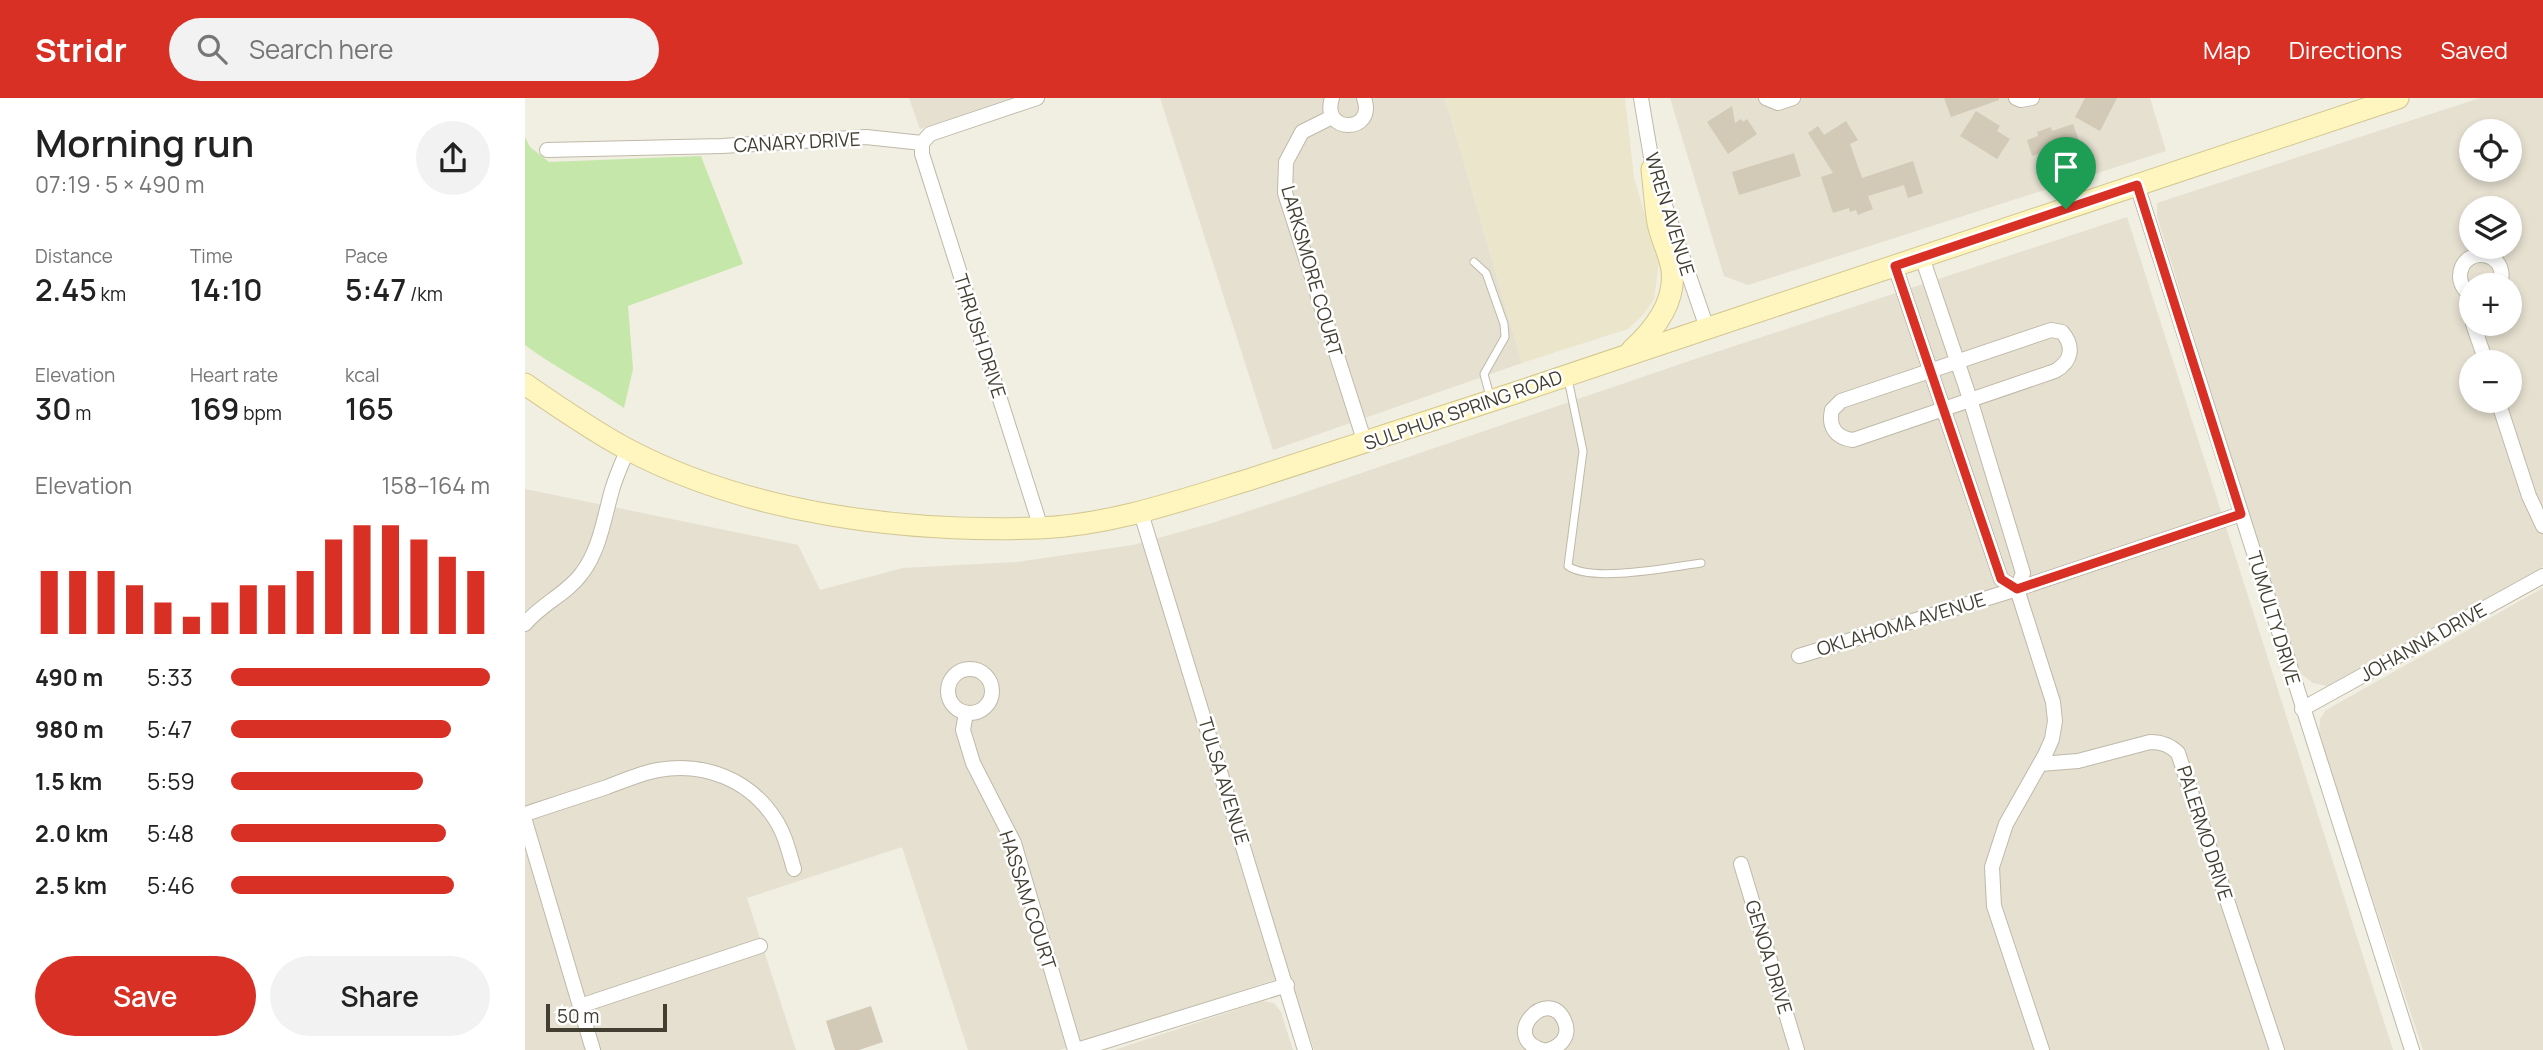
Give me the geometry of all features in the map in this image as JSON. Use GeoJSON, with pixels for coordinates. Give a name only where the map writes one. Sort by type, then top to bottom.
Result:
{"type":"FeatureCollection","features":[{"type":"Feature","properties":{"kind":"main road","name":"SULPHUR SPRING ROAD"},"geometry":{"type":"LineString","coordinates":[[525,384],[628,449],[720,487],[763,500],[825,513],[928,526],[1041,528],[1089,523],[1141,513],[1364,443],[2398,98]]}},
{"type":"Feature","properties":{"kind":"main road"},"geometry":{"type":"LineString","coordinates":[[1626,355],[1650,333],[1666,306],[1672,287],[1672,270],[1659,224],[1652,169]]}},
{"type":"Feature","properties":{"kind":"street"},"geometry":{"type":"LineString","coordinates":[[922,143],[930,134],[1037,98]]}},
{"type":"Feature","properties":{"kind":"street"},"geometry":{"type":"LineString","coordinates":[[1332,98],[1332,117],[1347,126],[1358,123],[1365,114],[1364,98]]}},
{"type":"Feature","properties":{"kind":"street","name":"WREN AVENUE"},"geometry":{"type":"LineString","coordinates":[[1640,98],[1652,169],[1707,328]]}},
{"type":"Feature","properties":{"kind":"street"},"geometry":{"type":"LineString","coordinates":[[1766,98],[1778,103],[1793,98]]}},
{"type":"Feature","properties":{"kind":"street"},"geometry":{"type":"LineString","coordinates":[[2016,98],[2032,98]]}},
{"type":"Feature","properties":{"kind":"street","name":"LARKSMORE COURT"},"geometry":{"type":"LineString","coordinates":[[1332,117],[1302,132],[1286,162],[1285,193],[1364,443]]}},
{"type":"Feature","properties":{"kind":"street","name":"CANARY DRIVE"},"geometry":{"type":"LineString","coordinates":[[547,150],[722,146],[866,137],[922,143]]}},
{"type":"Feature","properties":{"kind":"street","name":"THRUSH DRIVE"},"geometry":{"type":"LineString","coordinates":[[922,143],[922,154],[1041,528]]}},
{"type":"Feature","properties":{"kind":"street","name":"TUMULTY DRIVE"},"geometry":{"type":"LineString","coordinates":[[2137,185],[2412,1050]]}},
{"type":"Feature","properties":{"kind":"street"},"geometry":{"type":"LineString","coordinates":[[2460,273],[2472,257],[2485,255],[2497,262],[2501,273]]}},
{"type":"Feature","properties":{"kind":"street"},"geometry":{"type":"LineString","coordinates":[[1922,257],[1971,399],[2023,573],[2017,589],[2053,702],[2055,721],[2052,739],[2005,824],[1992,867],[1994,906],[2042,1050]]}},
{"type":"Feature","properties":{"kind":"street"},"geometry":{"type":"LineString","coordinates":[[1895,266],[2001,579],[2017,589]]}},
{"type":"Feature","properties":{"kind":"street"},"geometry":{"type":"LineString","coordinates":[[2044,331],[2062,332],[2069,342],[2070,356],[2064,365],[2055,371],[1853,440],[1843,439],[1835,433],[1832,410],[1841,401],[1957,360],[2044,331]]}},
{"type":"Feature","properties":{"kind":"street"},"geometry":{"type":"LineString","coordinates":[[2502,413],[2529,496],[2543,526]]}},
{"type":"Feature","properties":{"kind":"street"},"geometry":{"type":"LineString","coordinates":[[527,618],[562,593],[587,565],[596,548],[613,487],[628,449]]}},
{"type":"Feature","properties":{"kind":"street","name":"TULSA AVENUE"},"geometry":{"type":"LineString","coordinates":[[1141,513],[1305,1050]]}},
{"type":"Feature","properties":{"kind":"street","name":"OKLAHOMA AVENUE"},"geometry":{"type":"LineString","coordinates":[[1799,656],[2017,589],[2241,514]]}},
{"type":"Feature","properties":{"kind":"street","name":"JOHANNA DRIVE"},"geometry":{"type":"LineString","coordinates":[[2302,709],[2543,576]]}},
{"type":"Feature","properties":{"kind":"street","name":"HASSAM COURT"},"geometry":{"type":"LineString","coordinates":[[966,713],[963,730],[973,763],[1014,843],[1076,1050]]}},
{"type":"Feature","properties":{"kind":"street","name":"PALERMO DRIVE"},"geometry":{"type":"LineString","coordinates":[[2040,764],[2078,761],[2150,742],[2161,742],[2178,753],[2277,1050]]}},
{"type":"Feature","properties":{"kind":"street"},"geometry":{"type":"LineString","coordinates":[[525,814],[655,770],[681,767],[705,769],[744,787],[762,802],[785,840],[794,869]]}},
{"type":"Feature","properties":{"kind":"street"},"geometry":{"type":"LineString","coordinates":[[525,821],[593,1050]]}},
{"type":"Feature","properties":{"kind":"street","name":"GENOA DRIVE"},"geometry":{"type":"LineString","coordinates":[[1741,864],[1797,1050]]}},
{"type":"Feature","properties":{"kind":"street"},"geometry":{"type":"LineString","coordinates":[[580,1006],[760,946]]}},
{"type":"Feature","properties":{"kind":"street"},"geometry":{"type":"LineString","coordinates":[[1076,1050],[1287,985]]}},
{"type":"Feature","properties":{"kind":"lane"},"geometry":{"type":"LineString","coordinates":[[1474,262],[1486,273],[1504,324],[1505,337],[1484,374],[1492,401]]}},
{"type":"Feature","properties":{"kind":"lane"},"geometry":{"type":"LineString","coordinates":[[1567,375],[1583,451],[1568,566],[1573,570],[1605,575],[1701,563]]}},
{"type":"Feature","properties":{"kind":"shaded area"},"geometry":{"type":"Polygon","coordinates":[[[909,98],[1011,98],[920,129],[909,98]]]}},
{"type":"Feature","properties":{"kind":"shaded area"},"geometry":{"type":"Polygon","coordinates":[[[1160,98],[1445,98],[1522,363],[1273,450],[1160,98]]]}},
{"type":"Feature","properties":{"kind":"shaded area"},"geometry":{"type":"Polygon","coordinates":[[[1445,98],[1625,98],[1634,178],[1659,262],[1654,299],[1643,315],[1628,329],[1522,363],[1445,98]]]}},
{"type":"Feature","properties":{"kind":"shaded area"},"geometry":{"type":"Polygon","coordinates":[[[1670,98],[2150,98],[2166,151],[1748,285],[1724,276],[1670,98]]]}},
{"type":"Feature","properties":{"kind":"shaded area"},"geometry":{"type":"Polygon","coordinates":[[[2480,98],[2543,98],[2543,567],[2327,686],[2313,683],[2300,673],[2293,658],[2157,216],[2157,203],[2480,98]]]}},
{"type":"Feature","properties":{"kind":"shaded area"},"geometry":{"type":"Polygon","coordinates":[[[2127,217],[2393,1050],[1314,1050],[1289,975],[1060,1050],[968,1050],[902,847],[747,898],[796,1050],[525,1050],[525,489],[798,545],[820,590],[903,568],[1017,562],[1133,545],[1209,524],[1300,494],[1698,358],[2127,217]]]}},
{"type":"Feature","properties":{"kind":"shaded area"},"geometry":{"type":"Polygon","coordinates":[[[2543,588],[2543,1050],[2423,1050],[2319,737],[2320,719],[2326,710],[2543,588]]]}},
{"type":"Feature","properties":{"kind":"shaded area"},"geometry":{"type":"Polygon","coordinates":[[[1263,1001],[1274,1003],[1281,1012],[1293,1050],[1114,1050],[1263,1001]]]}},
{"type":"Feature","properties":{"kind":"green space"},"geometry":{"type":"Polygon","coordinates":[[[525,137],[530,147],[549,162],[701,156],[743,264],[628,306],[633,369],[624,408],[525,345],[525,137]]]}},
{"type":"Feature","properties":{"kind":"building"},"geometry":{"type":"Polygon","coordinates":[[[1944,98],[1999,98],[1999,100],[1951,117],[1944,98]]]}},
{"type":"Feature","properties":{"kind":"building"},"geometry":{"type":"Polygon","coordinates":[[[2085,98],[2117,98],[2100,131],[2075,117],[2085,98]]]}},
{"type":"Feature","properties":{"kind":"building"},"geometry":{"type":"Polygon","coordinates":[[[1732,106],[1735,123],[1747,119],[1757,134],[1728,154],[1707,122],[1732,106]]]}},
{"type":"Feature","properties":{"kind":"building"},"geometry":{"type":"Polygon","coordinates":[[[1976,111],[2000,126],[1997,131],[2010,139],[1997,159],[1960,136],[1976,111]]]}},
{"type":"Feature","properties":{"kind":"building"},"geometry":{"type":"Polygon","coordinates":[[[1846,121],[1858,140],[1850,144],[1862,178],[1913,161],[1923,193],[1908,198],[1904,185],[1868,196],[1873,209],[1858,215],[1856,210],[1850,212],[1849,208],[1833,213],[1821,177],[1833,173],[1808,133],[1818,126],[1824,135],[1846,121]]]}},
{"type":"Feature","properties":{"kind":"building"},"geometry":{"type":"Polygon","coordinates":[[[2073,124],[2081,147],[2050,157],[2047,151],[2032,156],[2027,140],[2038,136],[2037,132],[2051,127],[2052,131],[2073,124]]]}},
{"type":"Feature","properties":{"kind":"building"},"geometry":{"type":"Polygon","coordinates":[[[1794,153],[1801,176],[1739,195],[1732,172],[1794,153]]]}},
{"type":"Feature","properties":{"kind":"building"},"geometry":{"type":"Polygon","coordinates":[[[871,1006],[883,1042],[859,1050],[835,1050],[826,1021],[871,1006]]]}},
{"type":"Feature","properties":{"kind":"route"},"geometry":{"type":"LineString","coordinates":[[2137,185],[2241,514],[2017,589],[2001,579],[1895,266],[2066,209],[2137,185]]}}]}
